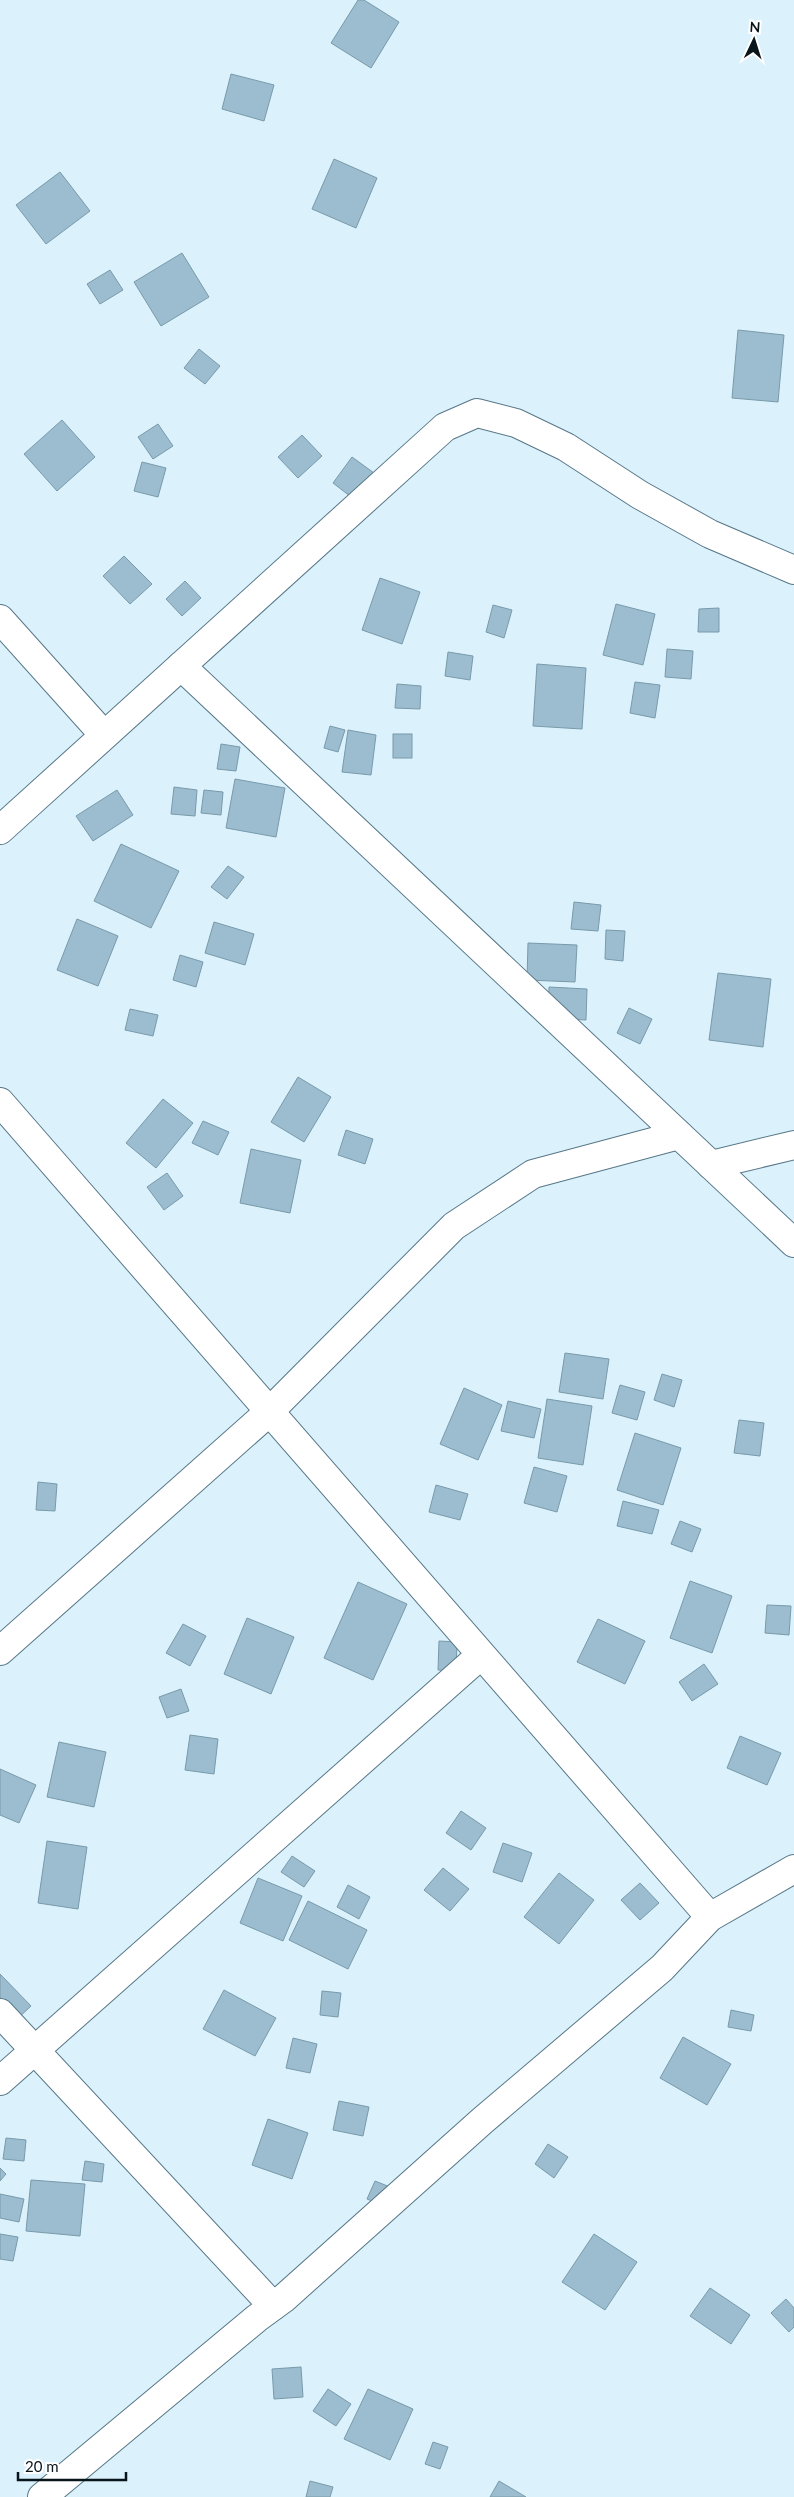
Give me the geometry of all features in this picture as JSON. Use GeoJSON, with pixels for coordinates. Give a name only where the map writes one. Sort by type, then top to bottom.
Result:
{"type":"FeatureCollection","features":[{"type":"Feature","properties":{"kind":"street"},"geometry":{"type":"LineString","coordinates":[[0,830],[445,427],[477,413],[516,423],[566,447],[640,495],[710,534],[794,570]]}},
{"type":"Feature","properties":{"kind":"street"},"geometry":{"type":"LineString","coordinates":[[0,619],[104,735]]}},
{"type":"Feature","properties":{"kind":"street"},"geometry":{"type":"LineString","coordinates":[[181,666],[794,1243]]}},
{"type":"Feature","properties":{"kind":"street"},"geometry":{"type":"LineString","coordinates":[[0,1102],[710,1917]]}},
{"type":"Feature","properties":{"kind":"street"},"geometry":{"type":"LineString","coordinates":[[0,1651],[269,1412],[454,1226],[533,1174],[679,1135]]}},
{"type":"Feature","properties":{"kind":"street"},"geometry":{"type":"LineString","coordinates":[[711,1165],[794,1145]]}},
{"type":"Feature","properties":{"kind":"street"},"geometry":{"type":"LineString","coordinates":[[0,2081],[481,1654]]}},
{"type":"Feature","properties":{"kind":"street"},"geometry":{"type":"LineString","coordinates":[[42,2497],[273,2306],[482,2121],[662,1968],[710,1917],[794,1869]]}},
{"type":"Feature","properties":{"kind":"street"},"geometry":{"type":"LineString","coordinates":[[0,2013],[273,2306]]}},
{"type":"Feature","properties":{"kind":"building"},"geometry":{"type":"Polygon","coordinates":[[[358,0],[364,0],[399,22],[371,68],[331,43],[358,0]]]}},
{"type":"Feature","properties":{"kind":"building"},"geometry":{"type":"Polygon","coordinates":[[[231,74],[274,85],[264,121],[222,109],[231,74]]]}},
{"type":"Feature","properties":{"kind":"building"},"geometry":{"type":"Polygon","coordinates":[[[334,159],[377,178],[356,228],[312,209],[334,159]]]}},
{"type":"Feature","properties":{"kind":"building"},"geometry":{"type":"Polygon","coordinates":[[[60,172],[90,211],[46,244],[16,205],[60,172]]]}},
{"type":"Feature","properties":{"kind":"building"},"geometry":{"type":"Polygon","coordinates":[[[182,253],[209,297],[161,326],[134,282],[182,253]]]}},
{"type":"Feature","properties":{"kind":"building"},"geometry":{"type":"Polygon","coordinates":[[[110,270],[123,290],[100,304],[87,284],[110,270]]]}},
{"type":"Feature","properties":{"kind":"building"},"geometry":{"type":"Polygon","coordinates":[[[738,330],[784,335],[778,402],[732,398],[738,330]]]}},
{"type":"Feature","properties":{"kind":"building"},"geometry":{"type":"Polygon","coordinates":[[[199,349],[220,366],[205,384],[184,368],[199,349]]]}},
{"type":"Feature","properties":{"kind":"building"},"geometry":{"type":"Polygon","coordinates":[[[62,420],[95,457],[57,491],[24,454],[62,420]]]}},
{"type":"Feature","properties":{"kind":"building"},"geometry":{"type":"Polygon","coordinates":[[[158,424],[173,446],[153,459],[138,437],[158,424]]]}},
{"type":"Feature","properties":{"kind":"building"},"geometry":{"type":"Polygon","coordinates":[[[302,435],[322,456],[298,478],[278,457],[302,435]]]}},
{"type":"Feature","properties":{"kind":"building"},"geometry":{"type":"Polygon","coordinates":[[[352,457],[374,473],[355,500],[333,483],[352,457]]]}},
{"type":"Feature","properties":{"kind":"building"},"geometry":{"type":"Polygon","coordinates":[[[142,462],[166,468],[158,497],[134,491],[142,462]]]}},
{"type":"Feature","properties":{"kind":"building"},"geometry":{"type":"Polygon","coordinates":[[[124,556],[152,584],[130,604],[103,576],[124,556]]]}},
{"type":"Feature","properties":{"kind":"building"},"geometry":{"type":"Polygon","coordinates":[[[380,578],[420,592],[402,644],[362,630],[380,578]]]}},
{"type":"Feature","properties":{"kind":"building"},"geometry":{"type":"Polygon","coordinates":[[[185,581],[201,598],[182,616],[166,599],[185,581]]]}},
{"type":"Feature","properties":{"kind":"building"},"geometry":{"type":"Polygon","coordinates":[[[616,604],[655,614],[643,665],[603,655],[616,604]]]}},
{"type":"Feature","properties":{"kind":"building"},"geometry":{"type":"Polygon","coordinates":[[[493,605],[512,610],[504,638],[486,632],[493,605]]]}},
{"type":"Feature","properties":{"kind":"building"},"geometry":{"type":"Polygon","coordinates":[[[719,608],[719,632],[698,632],[699,609],[719,608]]]}},
{"type":"Feature","properties":{"kind":"building"},"geometry":{"type":"Polygon","coordinates":[[[667,649],[693,651],[691,679],[665,677],[667,649]]]}},
{"type":"Feature","properties":{"kind":"building"},"geometry":{"type":"Polygon","coordinates":[[[448,652],[473,656],[470,680],[445,676],[448,652]]]}},
{"type":"Feature","properties":{"kind":"building"},"geometry":{"type":"Polygon","coordinates":[[[537,664],[586,668],[582,729],[533,726],[537,664]]]}},
{"type":"Feature","properties":{"kind":"building"},"geometry":{"type":"Polygon","coordinates":[[[635,682],[660,685],[655,718],[630,713],[635,682]]]}},
{"type":"Feature","properties":{"kind":"building"},"geometry":{"type":"Polygon","coordinates":[[[397,684],[421,686],[420,709],[395,708],[397,684]]]}},
{"type":"Feature","properties":{"kind":"building"},"geometry":{"type":"Polygon","coordinates":[[[330,726],[345,730],[338,752],[324,748],[330,726]]]}},
{"type":"Feature","properties":{"kind":"building"},"geometry":{"type":"Polygon","coordinates":[[[348,730],[376,735],[371,775],[342,772],[348,730]]]}},
{"type":"Feature","properties":{"kind":"building"},"geometry":{"type":"Polygon","coordinates":[[[393,734],[412,734],[412,758],[393,758],[393,734]]]}},
{"type":"Feature","properties":{"kind":"building"},"geometry":{"type":"Polygon","coordinates":[[[221,744],[240,747],[236,771],[217,769],[221,744]]]}},
{"type":"Feature","properties":{"kind":"building"},"geometry":{"type":"Polygon","coordinates":[[[235,779],[285,788],[276,837],[226,828],[235,779]]]}},
{"type":"Feature","properties":{"kind":"building"},"geometry":{"type":"Polygon","coordinates":[[[174,787],[197,790],[195,816],[171,814],[174,787]]]}},
{"type":"Feature","properties":{"kind":"building"},"geometry":{"type":"Polygon","coordinates":[[[117,790],[133,815],[93,841],[76,816],[117,790]]]}},
{"type":"Feature","properties":{"kind":"building"},"geometry":{"type":"Polygon","coordinates":[[[204,790],[223,792],[221,815],[201,813],[204,790]]]}},
{"type":"Feature","properties":{"kind":"building"},"geometry":{"type":"Polygon","coordinates":[[[121,844],[179,871],[151,928],[94,901],[121,844]]]}},
{"type":"Feature","properties":{"kind":"building"},"geometry":{"type":"Polygon","coordinates":[[[228,866],[244,877],[227,899],[211,887],[228,866]]]}},
{"type":"Feature","properties":{"kind":"building"},"geometry":{"type":"Polygon","coordinates":[[[574,902],[601,905],[598,931],[571,929],[574,902]]]}},
{"type":"Feature","properties":{"kind":"building"},"geometry":{"type":"Polygon","coordinates":[[[77,919],[118,936],[98,986],[57,970],[77,919]]]}},
{"type":"Feature","properties":{"kind":"building"},"geometry":{"type":"Polygon","coordinates":[[[214,922],[254,934],[245,965],[205,953],[214,922]]]}},
{"type":"Feature","properties":{"kind":"building"},"geometry":{"type":"Polygon","coordinates":[[[606,930],[625,931],[623,961],[605,959],[606,930]]]}},
{"type":"Feature","properties":{"kind":"building"},"geometry":{"type":"Polygon","coordinates":[[[528,943],[577,945],[575,982],[527,980],[528,943]]]}},
{"type":"Feature","properties":{"kind":"building"},"geometry":{"type":"Polygon","coordinates":[[[180,955],[203,962],[196,987],[173,980],[180,955]]]}},
{"type":"Feature","properties":{"kind":"building"},"geometry":{"type":"Polygon","coordinates":[[[718,973],[771,979],[763,1047],[709,1040],[718,973]]]}},
{"type":"Feature","properties":{"kind":"building"},"geometry":{"type":"Polygon","coordinates":[[[549,987],[587,989],[586,1020],[548,1018],[549,987]]]}},
{"type":"Feature","properties":{"kind":"building"},"geometry":{"type":"Polygon","coordinates":[[[629,1008],[652,1019],[640,1044],[617,1033],[629,1008]]]}},
{"type":"Feature","properties":{"kind":"building"},"geometry":{"type":"Polygon","coordinates":[[[130,1009],[158,1015],[153,1036],[125,1030],[130,1009]]]}},
{"type":"Feature","properties":{"kind":"building"},"geometry":{"type":"Polygon","coordinates":[[[298,1077],[331,1097],[304,1142],[271,1122],[298,1077]]]}},
{"type":"Feature","properties":{"kind":"building"},"geometry":{"type":"Polygon","coordinates":[[[163,1099],[193,1123],[156,1168],[126,1143],[163,1099]]]}},
{"type":"Feature","properties":{"kind":"building"},"geometry":{"type":"Polygon","coordinates":[[[203,1121],[229,1132],[218,1155],[192,1143],[203,1121]]]}},
{"type":"Feature","properties":{"kind":"building"},"geometry":{"type":"Polygon","coordinates":[[[346,1130],[373,1139],[365,1164],[338,1155],[346,1130]]]}},
{"type":"Feature","properties":{"kind":"building"},"geometry":{"type":"Polygon","coordinates":[[[251,1149],[301,1160],[290,1213],[240,1203],[251,1149]]]}},
{"type":"Feature","properties":{"kind":"building"},"geometry":{"type":"Polygon","coordinates":[[[167,1173],[183,1196],[164,1210],[147,1187],[167,1173]]]}},
{"type":"Feature","properties":{"kind":"building"},"geometry":{"type":"Polygon","coordinates":[[[565,1353],[609,1359],[603,1399],[559,1392],[565,1353]]]}},
{"type":"Feature","properties":{"kind":"building"},"geometry":{"type":"Polygon","coordinates":[[[662,1374],[682,1380],[674,1407],[654,1400],[662,1374]]]}},
{"type":"Feature","properties":{"kind":"building"},"geometry":{"type":"Polygon","coordinates":[[[620,1385],[645,1392],[637,1420],[612,1413],[620,1385]]]}},
{"type":"Feature","properties":{"kind":"building"},"geometry":{"type":"Polygon","coordinates":[[[464,1388],[502,1405],[478,1460],[440,1444],[464,1388]]]}},
{"type":"Feature","properties":{"kind":"building"},"geometry":{"type":"Polygon","coordinates":[[[547,1399],[592,1406],[583,1465],[538,1458],[547,1399]]]}},
{"type":"Feature","properties":{"kind":"building"},"geometry":{"type":"Polygon","coordinates":[[[508,1401],[541,1409],[534,1438],[501,1431],[508,1401]]]}},
{"type":"Feature","properties":{"kind":"building"},"geometry":{"type":"Polygon","coordinates":[[[739,1420],[764,1423],[760,1456],[734,1453],[739,1420]]]}},
{"type":"Feature","properties":{"kind":"building"},"geometry":{"type":"Polygon","coordinates":[[[635,1433],[681,1448],[663,1505],[617,1490],[635,1433]]]}},
{"type":"Feature","properties":{"kind":"building"},"geometry":{"type":"Polygon","coordinates":[[[534,1467],[567,1476],[557,1512],[524,1503],[534,1467]]]}},
{"type":"Feature","properties":{"kind":"building"},"geometry":{"type":"Polygon","coordinates":[[[38,1482],[57,1484],[55,1511],[36,1510],[38,1482]]]}},
{"type":"Feature","properties":{"kind":"building"},"geometry":{"type":"Polygon","coordinates":[[[436,1485],[468,1494],[460,1520],[429,1512],[436,1485]]]}},
{"type":"Feature","properties":{"kind":"building"},"geometry":{"type":"Polygon","coordinates":[[[623,1501],[659,1510],[652,1534],[617,1526],[623,1501]]]}},
{"type":"Feature","properties":{"kind":"building"},"geometry":{"type":"Polygon","coordinates":[[[680,1521],[701,1529],[692,1552],[671,1544],[680,1521]]]}},
{"type":"Feature","properties":{"kind":"building"},"geometry":{"type":"Polygon","coordinates":[[[690,1581],[732,1596],[712,1653],[670,1638],[690,1581]]]}},
{"type":"Feature","properties":{"kind":"building"},"geometry":{"type":"Polygon","coordinates":[[[358,1582],[407,1604],[373,1680],[324,1658],[358,1582]]]}},
{"type":"Feature","properties":{"kind":"building"},"geometry":{"type":"Polygon","coordinates":[[[767,1605],[791,1606],[789,1635],[765,1633],[767,1605]]]}},
{"type":"Feature","properties":{"kind":"building"},"geometry":{"type":"Polygon","coordinates":[[[247,1618],[294,1637],[271,1694],[224,1674],[247,1618]]]}},
{"type":"Feature","properties":{"kind":"building"},"geometry":{"type":"Polygon","coordinates":[[[598,1619],[645,1641],[625,1684],[577,1662],[598,1619]]]}},
{"type":"Feature","properties":{"kind":"building"},"geometry":{"type":"Polygon","coordinates":[[[183,1624],[206,1636],[190,1666],[166,1653],[183,1624]]]}},
{"type":"Feature","properties":{"kind":"building"},"geometry":{"type":"Polygon","coordinates":[[[439,1641],[457,1642],[456,1671],[438,1670],[439,1641]]]}},
{"type":"Feature","properties":{"kind":"building"},"geometry":{"type":"Polygon","coordinates":[[[704,1664],[718,1684],[692,1701],[679,1682],[704,1664]]]}},
{"type":"Feature","properties":{"kind":"building"},"geometry":{"type":"Polygon","coordinates":[[[181,1689],[189,1711],[167,1718],[159,1697],[181,1689]]]}},
{"type":"Feature","properties":{"kind":"building"},"geometry":{"type":"Polygon","coordinates":[[[190,1735],[218,1739],[214,1774],[185,1770],[190,1735]]]}},
{"type":"Feature","properties":{"kind":"building"},"geometry":{"type":"Polygon","coordinates":[[[740,1736],[781,1753],[767,1785],[727,1768],[740,1736]]]}},
{"type":"Feature","properties":{"kind":"building"},"geometry":{"type":"Polygon","coordinates":[[[59,1742],[106,1752],[94,1807],[47,1797],[59,1742]]]}},
{"type":"Feature","properties":{"kind":"building"},"geometry":{"type":"Polygon","coordinates":[[[0,1769],[36,1785],[19,1823],[0,1815],[0,1769]]]}},
{"type":"Feature","properties":{"kind":"building"},"geometry":{"type":"Polygon","coordinates":[[[461,1811],[486,1828],[471,1850],[446,1833],[461,1811]]]}},
{"type":"Feature","properties":{"kind":"building"},"geometry":{"type":"Polygon","coordinates":[[[47,1841],[87,1847],[78,1909],[38,1903],[47,1841]]]}},
{"type":"Feature","properties":{"kind":"building"},"geometry":{"type":"Polygon","coordinates":[[[503,1843],[532,1853],[522,1882],[493,1872],[503,1843]]]}},
{"type":"Feature","properties":{"kind":"building"},"geometry":{"type":"Polygon","coordinates":[[[292,1856],[315,1871],[304,1887],[281,1872],[292,1856]]]}},
{"type":"Feature","properties":{"kind":"building"},"geometry":{"type":"Polygon","coordinates":[[[443,1868],[469,1889],[450,1911],[424,1890],[443,1868]]]}},
{"type":"Feature","properties":{"kind":"building"},"geometry":{"type":"Polygon","coordinates":[[[559,1873],[594,1900],[559,1944],[524,1917],[559,1873]]]}},
{"type":"Feature","properties":{"kind":"building"},"geometry":{"type":"Polygon","coordinates":[[[258,1878],[302,1896],[283,1941],[240,1923],[258,1878]]]}},
{"type":"Feature","properties":{"kind":"building"},"geometry":{"type":"Polygon","coordinates":[[[640,1883],[659,1903],[640,1920],[621,1900],[640,1883]]]}},
{"type":"Feature","properties":{"kind":"building"},"geometry":{"type":"Polygon","coordinates":[[[348,1885],[370,1897],[359,1919],[337,1907],[348,1885]]]}},
{"type":"Feature","properties":{"kind":"building"},"geometry":{"type":"Polygon","coordinates":[[[308,1901],[367,1930],[348,1969],[289,1940],[308,1901]]]}},
{"type":"Feature","properties":{"kind":"building"},"geometry":{"type":"Polygon","coordinates":[[[0,1974],[31,2006],[0,2035],[0,1974]]]}},
{"type":"Feature","properties":{"kind":"building"},"geometry":{"type":"Polygon","coordinates":[[[224,1990],[276,2018],[255,2056],[203,2029],[224,1990]]]}},
{"type":"Feature","properties":{"kind":"building"},"geometry":{"type":"Polygon","coordinates":[[[322,1991],[341,1993],[338,2017],[320,2015],[322,1991]]]}},
{"type":"Feature","properties":{"kind":"building"},"geometry":{"type":"Polygon","coordinates":[[[731,2010],[754,2015],[751,2031],[728,2027],[731,2010]]]}},
{"type":"Feature","properties":{"kind":"building"},"geometry":{"type":"Polygon","coordinates":[[[683,2037],[731,2064],[707,2105],[660,2078],[683,2037]]]}},
{"type":"Feature","properties":{"kind":"building"},"geometry":{"type":"Polygon","coordinates":[[[293,2038],[317,2044],[310,2073],[286,2068],[293,2038]]]}},
{"type":"Feature","properties":{"kind":"building"},"geometry":{"type":"Polygon","coordinates":[[[339,2101],[369,2107],[363,2136],[333,2130],[339,2101]]]}},
{"type":"Feature","properties":{"kind":"building"},"geometry":{"type":"Polygon","coordinates":[[[268,2119],[308,2133],[292,2179],[252,2165],[268,2119]]]}},
{"type":"Feature","properties":{"kind":"building"},"geometry":{"type":"Polygon","coordinates":[[[6,2138],[26,2140],[24,2161],[3,2159],[6,2138]]]}},
{"type":"Feature","properties":{"kind":"building"},"geometry":{"type":"Polygon","coordinates":[[[548,2144],[568,2157],[554,2178],[535,2164],[548,2144]]]}},
{"type":"Feature","properties":{"kind":"building"},"geometry":{"type":"Polygon","coordinates":[[[85,2161],[104,2164],[102,2182],[82,2180],[85,2161]]]}},
{"type":"Feature","properties":{"kind":"building"},"geometry":{"type":"Polygon","coordinates":[[[0,2168],[6,2174],[0,2181],[0,2168]]]}},
{"type":"Feature","properties":{"kind":"building"},"geometry":{"type":"Polygon","coordinates":[[[31,2180],[85,2184],[80,2236],[26,2231],[31,2180]]]}},
{"type":"Feature","properties":{"kind":"building"},"geometry":{"type":"Polygon","coordinates":[[[375,2181],[390,2187],[382,2205],[367,2199],[375,2181]]]}},
{"type":"Feature","properties":{"kind":"building"},"geometry":{"type":"Polygon","coordinates":[[[0,2194],[24,2199],[19,2222],[0,2218],[0,2194]]]}},
{"type":"Feature","properties":{"kind":"building"},"geometry":{"type":"Polygon","coordinates":[[[0,2234],[18,2237],[13,2261],[0,2259],[0,2234]]]}},
{"type":"Feature","properties":{"kind":"building"},"geometry":{"type":"Polygon","coordinates":[[[594,2234],[637,2262],[605,2310],[562,2282],[594,2234]]]}},
{"type":"Feature","properties":{"kind":"building"},"geometry":{"type":"Polygon","coordinates":[[[710,2288],[750,2315],[731,2344],[690,2316],[710,2288]]]}},
{"type":"Feature","properties":{"kind":"building"},"geometry":{"type":"Polygon","coordinates":[[[786,2299],[794,2308],[794,2327],[789,2332],[771,2313],[786,2299]]]}},
{"type":"Feature","properties":{"kind":"building"},"geometry":{"type":"Polygon","coordinates":[[[301,2367],[303,2397],[274,2399],[272,2369],[301,2367]]]}},
{"type":"Feature","properties":{"kind":"building"},"geometry":{"type":"Polygon","coordinates":[[[328,2389],[351,2404],[336,2426],[313,2411],[328,2389]]]}},
{"type":"Feature","properties":{"kind":"building"},"geometry":{"type":"Polygon","coordinates":[[[368,2389],[413,2409],[390,2460],[344,2439],[368,2389]]]}},
{"type":"Feature","properties":{"kind":"building"},"geometry":{"type":"Polygon","coordinates":[[[433,2442],[448,2447],[440,2469],[425,2464],[433,2442]]]}},
{"type":"Feature","properties":{"kind":"building"},"geometry":{"type":"Polygon","coordinates":[[[310,2481],[333,2487],[330,2497],[306,2497],[310,2481]]]}},
{"type":"Feature","properties":{"kind":"building"},"geometry":{"type":"Polygon","coordinates":[[[499,2481],[526,2497],[490,2497],[499,2481]]]}}]}
